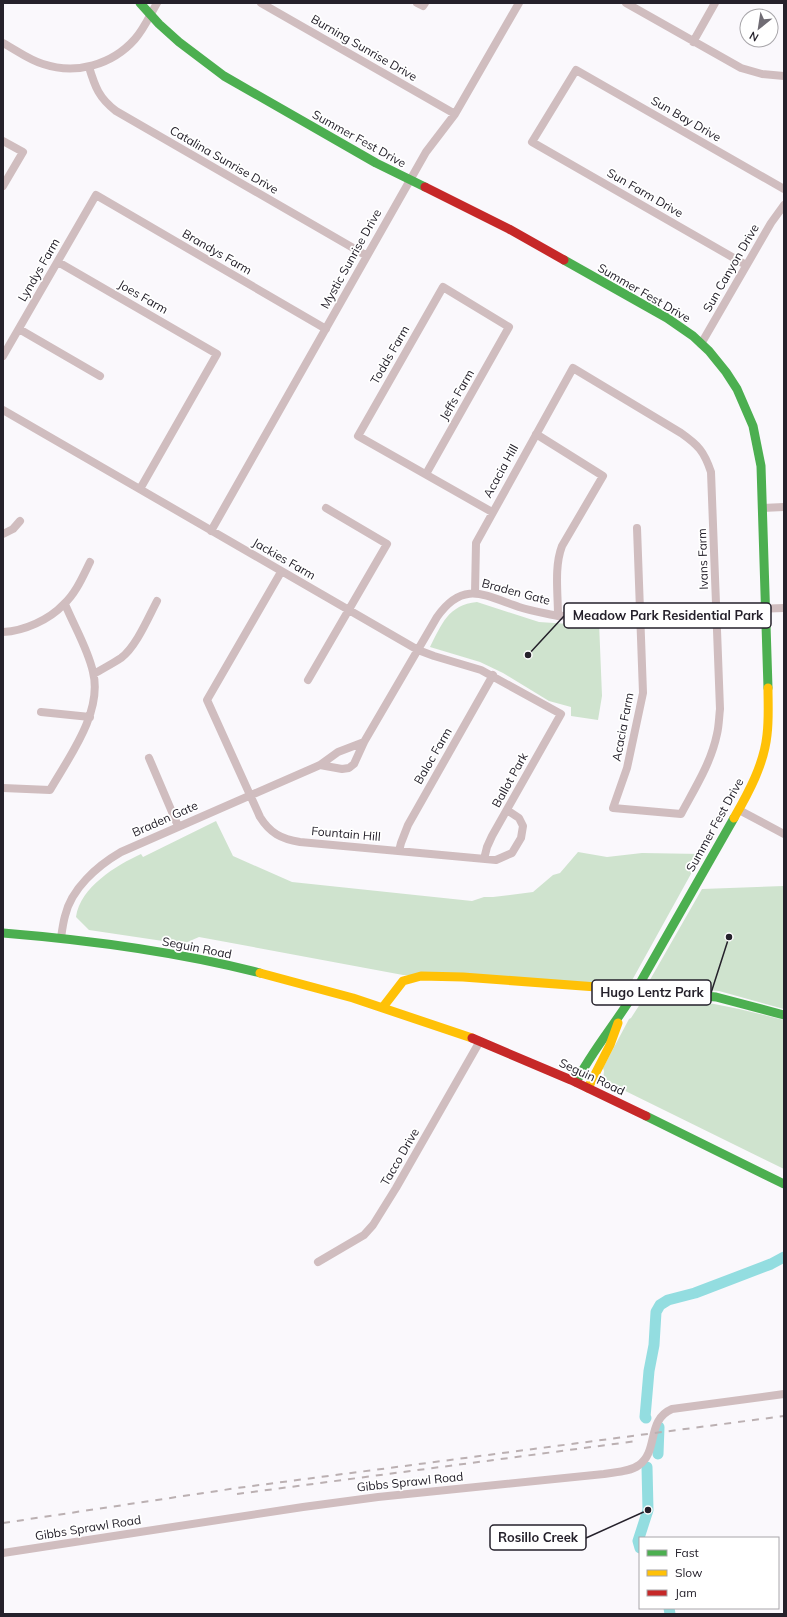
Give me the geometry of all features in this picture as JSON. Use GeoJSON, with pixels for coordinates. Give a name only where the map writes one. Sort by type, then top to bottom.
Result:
{"type":"FeatureCollection","features":[{"type":"Feature","properties":{"kind":"street","name":"Summer Fest Drive"},"geometry":{"type":"LineString","coordinates":[[140,3],[176,41],[201,61],[224,76],[376,163],[509,230],[677,324],[709,351],[726,372],[740,395],[753,426],[761,466],[766,609],[768,717],[767,736],[762,758],[750,790],[636,990],[621,1015],[601,1041],[584,1067],[576,1082]]}},
{"type":"Feature","properties":{"kind":"street"},"geometry":{"type":"LineString","coordinates":[[3,43],[43,64],[70,69],[89,67],[112,58],[129,46],[140,32],[157,3]]}},
{"type":"Feature","properties":{"kind":"street","name":"Burning Sunrise Drive"},"geometry":{"type":"LineString","coordinates":[[260,3],[455,114]]}},
{"type":"Feature","properties":{"kind":"street","name":"Mystic Sunrise Drive"},"geometry":{"type":"LineString","coordinates":[[211,531],[409,180],[432,142],[455,114],[519,3]]}},
{"type":"Feature","properties":{"kind":"street"},"geometry":{"type":"LineString","coordinates":[[626,3],[741,68],[762,74],[784,76]]}},
{"type":"Feature","properties":{"kind":"street"},"geometry":{"type":"LineString","coordinates":[[693,42],[715,3]]}},
{"type":"Feature","properties":{"kind":"street","name":"Catalina Sunrise Drive"},"geometry":{"type":"LineString","coordinates":[[89,67],[93,82],[101,98],[116,111],[367,256]]}},
{"type":"Feature","properties":{"kind":"street","name":"Sun Farm Drive"},"geometry":{"type":"LineString","coordinates":[[576,70],[532,142],[746,265]]}},
{"type":"Feature","properties":{"kind":"street","name":"Sun Bay Drive"},"geometry":{"type":"LineString","coordinates":[[576,70],[784,189]]}},
{"type":"Feature","properties":{"kind":"street"},"geometry":{"type":"LineString","coordinates":[[3,141],[23,152],[3,186]]}},
{"type":"Feature","properties":{"kind":"street","name":"Lyndys Farm"},"geometry":{"type":"LineString","coordinates":[[3,356],[96,195]]}},
{"type":"Feature","properties":{"kind":"street","name":"Brandys Farm"},"geometry":{"type":"LineString","coordinates":[[96,195],[326,329]]}},
{"type":"Feature","properties":{"kind":"street","name":"Sun Canyon Drive"},"geometry":{"type":"LineString","coordinates":[[701,344],[771,223],[784,205]]}},
{"type":"Feature","properties":{"kind":"street","name":"Joes Farm"},"geometry":{"type":"LineString","coordinates":[[58,262],[216,354],[140,489]]}},
{"type":"Feature","properties":{"kind":"street","name":"Todds Farm"},"geometry":{"type":"LineString","coordinates":[[426,474],[358,436],[443,287],[509,327]]}},
{"type":"Feature","properties":{"kind":"street","name":"Jeffs Farm"},"geometry":{"type":"LineString","coordinates":[[426,474],[509,327]]}},
{"type":"Feature","properties":{"kind":"street"},"geometry":{"type":"LineString","coordinates":[[19,329],[100,376]]}},
{"type":"Feature","properties":{"kind":"street","name":"Acacia Hill"},"geometry":{"type":"LineString","coordinates":[[475,593],[476,543],[573,368]]}},
{"type":"Feature","properties":{"kind":"street","name":"Ivans Farm"},"geometry":{"type":"LineString","coordinates":[[573,368],[681,433],[696,444],[706,457],[711,472],[720,702],[717,733],[704,772],[681,814],[613,808]]}},
{"type":"Feature","properties":{"kind":"street","name":"Jackies Farm"},"geometry":{"type":"LineString","coordinates":[[3,410],[418,650],[482,670],[560,714]]}},
{"type":"Feature","properties":{"kind":"street"},"geometry":{"type":"LineString","coordinates":[[536,434],[603,476],[562,546],[559,554],[557,564],[558,616]]}},
{"type":"Feature","properties":{"kind":"street"},"geometry":{"type":"LineString","coordinates":[[426,474],[492,512]]}},
{"type":"Feature","properties":{"kind":"street"},"geometry":{"type":"LineString","coordinates":[[762,508],[784,507]]}},
{"type":"Feature","properties":{"kind":"street"},"geometry":{"type":"LineString","coordinates":[[308,680],[387,544],[326,508]]}},
{"type":"Feature","properties":{"kind":"street"},"geometry":{"type":"LineString","coordinates":[[3,534],[13,529],[20,521]]}},
{"type":"Feature","properties":{"kind":"street","name":"Acacia Farm"},"geometry":{"type":"LineString","coordinates":[[613,808],[627,768],[642,699],[641,614],[637,528]]}},
{"type":"Feature","properties":{"kind":"street"},"geometry":{"type":"LineString","coordinates":[[3,632],[22,629],[32,625],[55,612],[65,604],[90,562]]}},
{"type":"Feature","properties":{"kind":"street","name":"Fountain Hill"},"geometry":{"type":"LineString","coordinates":[[281,572],[207,700],[265,825],[274,834],[287,840],[496,860],[512,854],[521,838],[523,826],[519,818],[506,810]]}},
{"type":"Feature","properties":{"kind":"street","name":"Braden Gate"},"geometry":{"type":"LineString","coordinates":[[320,764],[342,769],[349,768],[354,764],[364,742],[444,607],[452,600],[462,595],[475,593],[530,611],[558,616],[784,608]]}},
{"type":"Feature","properties":{"kind":"street"},"geometry":{"type":"LineString","coordinates":[[94,674],[122,658],[157,602]]}},
{"type":"Feature","properties":{"kind":"street"},"geometry":{"type":"LineString","coordinates":[[3,788],[50,790],[90,716],[94,698],[94,674],[88,656],[65,604]]}},
{"type":"Feature","properties":{"kind":"street","name":"Baloc Farm"},"geometry":{"type":"LineString","coordinates":[[400,851],[401,843],[408,825],[493,676]]}},
{"type":"Feature","properties":{"kind":"street"},"geometry":{"type":"LineString","coordinates":[[41,712],[90,716]]}},
{"type":"Feature","properties":{"kind":"street","name":"Ballot Park"},"geometry":{"type":"LineString","coordinates":[[484,859],[492,836],[560,714]]}},
{"type":"Feature","properties":{"kind":"street","name":"Braden Gate"},"geometry":{"type":"LineString","coordinates":[[61,938],[64,916],[79,887],[107,860],[120,852],[320,764],[338,752],[364,742]]}},
{"type":"Feature","properties":{"kind":"street"},"geometry":{"type":"LineString","coordinates":[[149,758],[178,826]]}},
{"type":"Feature","properties":{"kind":"street"},"geometry":{"type":"LineString","coordinates":[[739,810],[784,834]]}},
{"type":"Feature","properties":{"kind":"street","name":"Seguin Road"},"geometry":{"type":"LineString","coordinates":[[3,933],[117,945],[226,965],[314,986],[383,1007],[480,1041],[576,1082],[784,1184]]}},
{"type":"Feature","properties":{"kind":"street"},"geometry":{"type":"LineString","coordinates":[[383,1007],[403,981],[422,976],[463,977],[716,997],[784,1015]]}},
{"type":"Feature","properties":{"kind":"street","name":"Summer Fest Drive"},"geometry":{"type":"LineString","coordinates":[[588,1088],[610,1045],[621,1015]]}},
{"type":"Feature","properties":{"kind":"street","name":"Tacco Drive"},"geometry":{"type":"LineString","coordinates":[[318,1262],[364,1235],[373,1225],[396,1188],[480,1041]]}},
{"type":"Feature","properties":{"kind":"street","name":"Gibbs Sprawl Road"},"geometry":{"type":"LineString","coordinates":[[3,1553],[378,1497],[604,1474],[630,1470],[640,1465],[648,1456],[654,1429],[661,1417],[667,1411],[678,1408],[784,1394]]}},
{"type":"Feature","properties":{"kind":"green space"},"geometry":{"type":"Polygon","coordinates":[[[477,602],[539,622],[569,624],[599,622],[602,696],[598,720],[571,716],[571,707],[549,701],[503,673],[480,662],[430,647],[442,623],[453,611],[467,604],[477,602]]]}},
{"type":"Feature","properties":{"kind":"green space"},"geometry":{"type":"Polygon","coordinates":[[[216,821],[233,856],[292,882],[472,901],[484,897],[533,892],[553,875],[560,873],[578,852],[607,857],[642,853],[702,854],[630,984],[403,975],[199,937],[183,944],[89,930],[76,917],[84,896],[101,878],[121,864],[141,854],[143,857],[216,821]]]}},
{"type":"Feature","properties":{"kind":"green space"},"geometry":{"type":"Polygon","coordinates":[[[784,886],[784,1009],[719,991],[647,985],[702,889],[784,886]]]}},
{"type":"Feature","properties":{"kind":"green space"},"geometry":{"type":"Polygon","coordinates":[[[663,997],[709,1003],[784,1020],[784,1169],[603,1080],[603,1068],[629,1019],[642,1001],[663,997]]]}},
{"type":"Feature","properties":{"kind":"waterway"},"geometry":{"type":"LineString","coordinates":[[646,1418],[649,1371],[654,1345],[656,1312],[660,1305],[668,1300],[695,1293],[771,1264],[784,1257]]}},
{"type":"Feature","properties":{"kind":"waterway"},"geometry":{"type":"LineString","coordinates":[[658,1454],[659,1427]]}},
{"type":"Feature","properties":{"kind":"waterway"},"geometry":{"type":"LineString","coordinates":[[639,1537],[648,1510],[647,1467]]}},
{"type":"Feature","properties":{"kind":"waterway"},"geometry":{"type":"LineString","coordinates":[[639,1538],[639,1544]]}},
{"type":"Feature","properties":{"kind":"waterway"},"geometry":{"type":"LineString","coordinates":[[669,1609],[670,1614]]}},
{"type":"Feature","properties":{"kind":"railway"},"geometry":{"type":"LineString","coordinates":[[3,1523],[237,1488],[784,1416]]}},
{"type":"Feature","properties":{"kind":"railway"},"geometry":{"type":"LineString","coordinates":[[237,1494],[637,1441]]}},
{"type":"Feature","properties":{"kind":"traffic: fast"},"geometry":{"type":"LineString","coordinates":[[140,3],[159,24],[179,42],[224,76],[376,163],[425,187]]}},
{"type":"Feature","properties":{"kind":"traffic: fast"},"geometry":{"type":"LineString","coordinates":[[564,260],[667,318],[693,336],[709,351],[726,372],[737,389],[753,426],[761,466],[768,688]]}},
{"type":"Feature","properties":{"kind":"traffic: fast"},"geometry":{"type":"LineString","coordinates":[[576,1082],[590,1058],[636,990],[734,818]]}},
{"type":"Feature","properties":{"kind":"traffic: fast"},"geometry":{"type":"LineString","coordinates":[[3,933],[132,947],[196,958],[260,973]]}},
{"type":"Feature","properties":{"kind":"traffic: fast"},"geometry":{"type":"LineString","coordinates":[[610,988],[716,997],[784,1015]]}},
{"type":"Feature","properties":{"kind":"traffic: fast"},"geometry":{"type":"LineString","coordinates":[[646,1116],[784,1184]]}},
{"type":"Feature","properties":{"kind":"traffic: slow"},"geometry":{"type":"LineString","coordinates":[[734,818],[750,788],[763,757],[768,729],[768,688]]}},
{"type":"Feature","properties":{"kind":"traffic: slow"},"geometry":{"type":"LineString","coordinates":[[260,973],[353,998],[472,1038]]}},
{"type":"Feature","properties":{"kind":"traffic: slow"},"geometry":{"type":"LineString","coordinates":[[383,1007],[403,981],[421,976],[463,977],[610,988]]}},
{"type":"Feature","properties":{"kind":"traffic: slow"},"geometry":{"type":"LineString","coordinates":[[588,1088],[610,1045],[618,1023]]}},
{"type":"Feature","properties":{"kind":"traffic: jam"},"geometry":{"type":"LineString","coordinates":[[425,187],[509,229],[564,260]]}},
{"type":"Feature","properties":{"kind":"traffic: jam"},"geometry":{"type":"LineString","coordinates":[[472,1038],[571,1080],[646,1116]]}},
{"type":"Feature","properties":{"kind":"place","name":"Meadow Park Residential Park"},"geometry":{"type":"Point","coordinates":[528,655]}},
{"type":"Feature","properties":{"kind":"place","name":"Hugo Lentz Park"},"geometry":{"type":"Point","coordinates":[729,937]}},
{"type":"Feature","properties":{"kind":"place","name":"Rosillo Creek"},"geometry":{"type":"Point","coordinates":[648,1510]}}]}
